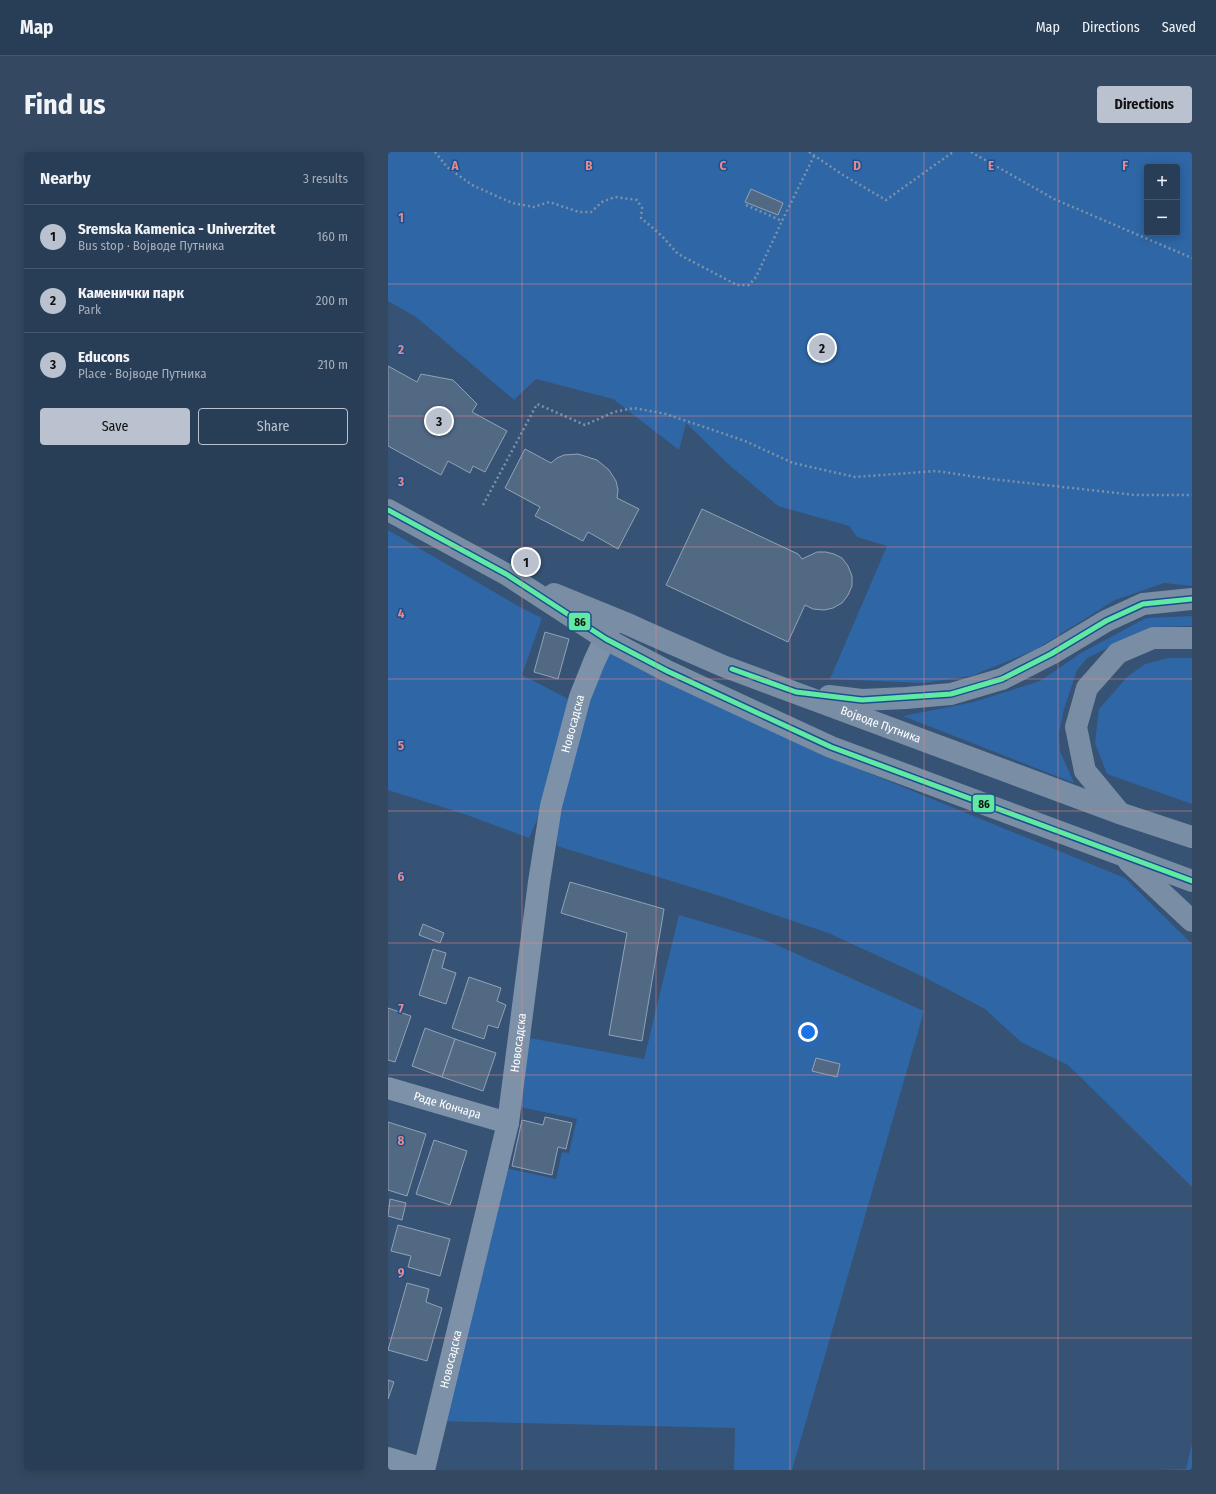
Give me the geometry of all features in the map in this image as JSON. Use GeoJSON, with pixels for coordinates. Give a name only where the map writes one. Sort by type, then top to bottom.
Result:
{"type":"FeatureCollection","features":[{"type":"Feature","properties":{"kind":"main road","name":"Војводе Путника"},"geometry":{"type":"LineString","coordinates":[[388,510],[506,574],[606,639],[667,671],[831,747],[1192,881]]}},
{"type":"Feature","properties":{"kind":"main road","name":"Војводе Путника"},"geometry":{"type":"LineString","coordinates":[[506,574],[614,618],[723,666],[1119,813],[1192,837]]}},
{"type":"Feature","properties":{"kind":"main road"},"geometry":{"type":"LineString","coordinates":[[796,692],[862,700],[951,694],[1002,679],[1052,654],[1106,621],[1143,604],[1192,599]]}},
{"type":"Feature","properties":{"kind":"main road"},"geometry":{"type":"LineString","coordinates":[[1119,813],[1085,771],[1076,727],[1087,688],[1118,653],[1153,638],[1192,638]]}},
{"type":"Feature","properties":{"kind":"main road"},"geometry":{"type":"LineString","coordinates":[[1122,856],[1192,921]]}},
{"type":"Feature","properties":{"kind":"street","name":"Новосадска"},"geometry":{"type":"LineString","coordinates":[[424,1470],[508,1123],[550,806],[580,697],[614,618]]}},
{"type":"Feature","properties":{"kind":"street","name":"Раде Кончара"},"geometry":{"type":"LineString","coordinates":[[388,1088],[508,1123]]}},
{"type":"Feature","properties":{"kind":"street"},"geometry":{"type":"LineString","coordinates":[[388,1458],[424,1470]]}},
{"type":"Feature","properties":{"kind":"path"},"geometry":{"type":"LineString","coordinates":[[435,152],[447,167],[472,185],[512,203],[534,207],[549,202],[579,212],[591,212],[602,202],[615,197],[637,200],[642,208],[641,218],[661,235],[678,254],[737,285],[749,285],[756,278],[814,156]]}},
{"type":"Feature","properties":{"kind":"path"},"geometry":{"type":"LineString","coordinates":[[809,152],[886,200],[953,152]]}},
{"type":"Feature","properties":{"kind":"path"},"geometry":{"type":"LineString","coordinates":[[971,152],[1054,199],[1192,258]]}},
{"type":"Feature","properties":{"kind":"path"},"geometry":{"type":"LineString","coordinates":[[746,205],[782,222]]}},
{"type":"Feature","properties":{"kind":"path"},"geometry":{"type":"LineString","coordinates":[[483,505],[537,404],[585,424],[614,412],[634,408],[666,414],[745,440],[793,463],[856,477],[936,471],[991,479],[1136,495],[1192,495]]}},
{"type":"Feature","properties":{"kind":"shaded area"},"geometry":{"type":"Polygon","coordinates":[[[388,152],[1192,152],[1192,586],[1164,583],[1115,600],[1035,650],[971,676],[924,683],[830,679],[887,546],[857,537],[849,526],[778,506],[728,464],[686,423],[679,450],[613,399],[536,379],[514,400],[416,317],[388,301],[388,152]]]}},
{"type":"Feature","properties":{"kind":"shaded area"},"geometry":{"type":"Polygon","coordinates":[[[388,530],[518,606],[542,618],[522,675],[572,701],[544,804],[529,838],[464,814],[388,790],[388,530]]]}},
{"type":"Feature","properties":{"kind":"shaded area"},"geometry":{"type":"Polygon","coordinates":[[[1192,616],[1192,626],[1150,627],[1087,658],[1077,670],[1064,709],[1059,733],[1060,751],[1074,783],[903,716],[974,702],[1040,681],[1081,653],[1146,618],[1192,616]]]}},
{"type":"Feature","properties":{"kind":"shaded area"},"geometry":{"type":"Polygon","coordinates":[[[609,648],[825,755],[1125,878],[1192,944],[1192,1187],[1068,1065],[1021,1042],[985,1009],[924,977],[828,933],[720,896],[557,846],[558,806],[587,700],[609,648]]]}},
{"type":"Feature","properties":{"kind":"shaded area"},"geometry":{"type":"Polygon","coordinates":[[[1169,658],[1192,658],[1192,804],[1107,774],[1095,743],[1099,709],[1127,677],[1145,664],[1169,658]]]}},
{"type":"Feature","properties":{"kind":"shaded area"},"geometry":{"type":"Polygon","coordinates":[[[679,915],[768,941],[924,1011],[792,1470],[734,1470],[735,1428],[430,1421],[492,1165],[556,1179],[562,1152],[569,1153],[577,1119],[506,1104],[519,1036],[644,1059],[679,915]]]}},
{"type":"Feature","properties":{"kind":"shaded area"},"geometry":{"type":"Polygon","coordinates":[[[1192,1444],[1192,1470],[1158,1470],[1186,1469],[1192,1444]]]}},
{"type":"Feature","properties":{"kind":"building"},"geometry":{"type":"Polygon","coordinates":[[[751,189],[783,203],[778,215],[745,202],[751,189]]]}},
{"type":"Feature","properties":{"kind":"building"},"geometry":{"type":"Polygon","coordinates":[[[388,366],[417,382],[421,374],[453,380],[477,404],[472,412],[507,431],[485,472],[473,466],[470,473],[448,461],[441,475],[388,446],[388,366]]]}},
{"type":"Feature","properties":{"kind":"building"},"geometry":{"type":"Polygon","coordinates":[[[525,449],[551,463],[564,455],[578,454],[597,460],[609,470],[616,481],[618,490],[617,498],[639,509],[618,549],[588,532],[583,541],[535,516],[540,507],[505,488],[525,449]]]}},
{"type":"Feature","properties":{"kind":"building"},"geometry":{"type":"Polygon","coordinates":[[[702,509],[798,554],[802,559],[817,552],[826,552],[842,558],[848,566],[852,576],[852,586],[848,595],[842,603],[833,608],[824,610],[813,609],[805,605],[788,642],[666,585],[702,509]]]}},
{"type":"Feature","properties":{"kind":"building"},"geometry":{"type":"Polygon","coordinates":[[[545,632],[569,639],[558,679],[534,672],[545,632]]]}},
{"type":"Feature","properties":{"kind":"building"},"geometry":{"type":"Polygon","coordinates":[[[570,882],[664,909],[642,1041],[609,1035],[627,933],[561,913],[570,882]]]}},
{"type":"Feature","properties":{"kind":"building"},"geometry":{"type":"Polygon","coordinates":[[[423,924],[444,933],[440,943],[419,935],[423,924]]]}},
{"type":"Feature","properties":{"kind":"building"},"geometry":{"type":"Polygon","coordinates":[[[433,949],[446,953],[442,968],[456,973],[446,1004],[419,995],[433,949]]]}},
{"type":"Feature","properties":{"kind":"building"},"geometry":{"type":"Polygon","coordinates":[[[469,977],[501,988],[497,1001],[506,1005],[498,1028],[488,1025],[484,1039],[452,1028],[469,977]]]}},
{"type":"Feature","properties":{"kind":"building"},"geometry":{"type":"Polygon","coordinates":[[[388,1008],[411,1016],[395,1062],[388,1060],[388,1008]]]}},
{"type":"Feature","properties":{"kind":"building"},"geometry":{"type":"Polygon","coordinates":[[[425,1028],[455,1039],[442,1077],[412,1066],[425,1028]]]}},
{"type":"Feature","properties":{"kind":"building"},"geometry":{"type":"Polygon","coordinates":[[[455,1039],[496,1053],[483,1091],[442,1077],[455,1039]]]}},
{"type":"Feature","properties":{"kind":"building"},"geometry":{"type":"Polygon","coordinates":[[[816,1058],[840,1064],[837,1077],[812,1071],[816,1058]]]}},
{"type":"Feature","properties":{"kind":"building"},"geometry":{"type":"Polygon","coordinates":[[[545,1117],[572,1123],[566,1149],[558,1147],[552,1175],[512,1166],[522,1120],[543,1125],[545,1117]]]}},
{"type":"Feature","properties":{"kind":"building"},"geometry":{"type":"Polygon","coordinates":[[[388,1122],[426,1134],[407,1196],[388,1190],[388,1122]]]}},
{"type":"Feature","properties":{"kind":"building"},"geometry":{"type":"Polygon","coordinates":[[[434,1140],[467,1151],[450,1205],[416,1194],[434,1140]]]}},
{"type":"Feature","properties":{"kind":"building"},"geometry":{"type":"Polygon","coordinates":[[[390,1199],[406,1203],[402,1220],[388,1216],[390,1199]]]}},
{"type":"Feature","properties":{"kind":"building"},"geometry":{"type":"Polygon","coordinates":[[[398,1225],[450,1239],[440,1276],[408,1267],[411,1256],[391,1251],[398,1225]]]}},
{"type":"Feature","properties":{"kind":"building"},"geometry":{"type":"Polygon","coordinates":[[[407,1283],[429,1289],[426,1302],[442,1308],[427,1361],[388,1350],[407,1283]]]}},
{"type":"Feature","properties":{"kind":"building"},"geometry":{"type":"Polygon","coordinates":[[[388,1380],[394,1382],[388,1399],[388,1380]]]}},
{"type":"Feature","properties":{"kind":"transit line","name":"86"},"geometry":{"type":"LineString","coordinates":[[388,510],[506,574],[606,639],[667,671],[831,747],[1192,881]]}},
{"type":"Feature","properties":{"kind":"transit line","name":"86"},"geometry":{"type":"LineString","coordinates":[[732,669],[796,692],[862,700],[951,694],[1002,679],[1051,654],[1106,621],[1143,604],[1192,599]]}},
{"type":"Feature","properties":{"kind":"place","name":"Каменички парк"},"geometry":{"type":"Point","coordinates":[822,348]}},
{"type":"Feature","properties":{"kind":"place","name":"Educons"},"geometry":{"type":"Point","coordinates":[439,421]}},
{"type":"Feature","properties":{"kind":"place","name":"Sremska Kamenica - Univerzitet"},"geometry":{"type":"Point","coordinates":[526,562]}}]}
